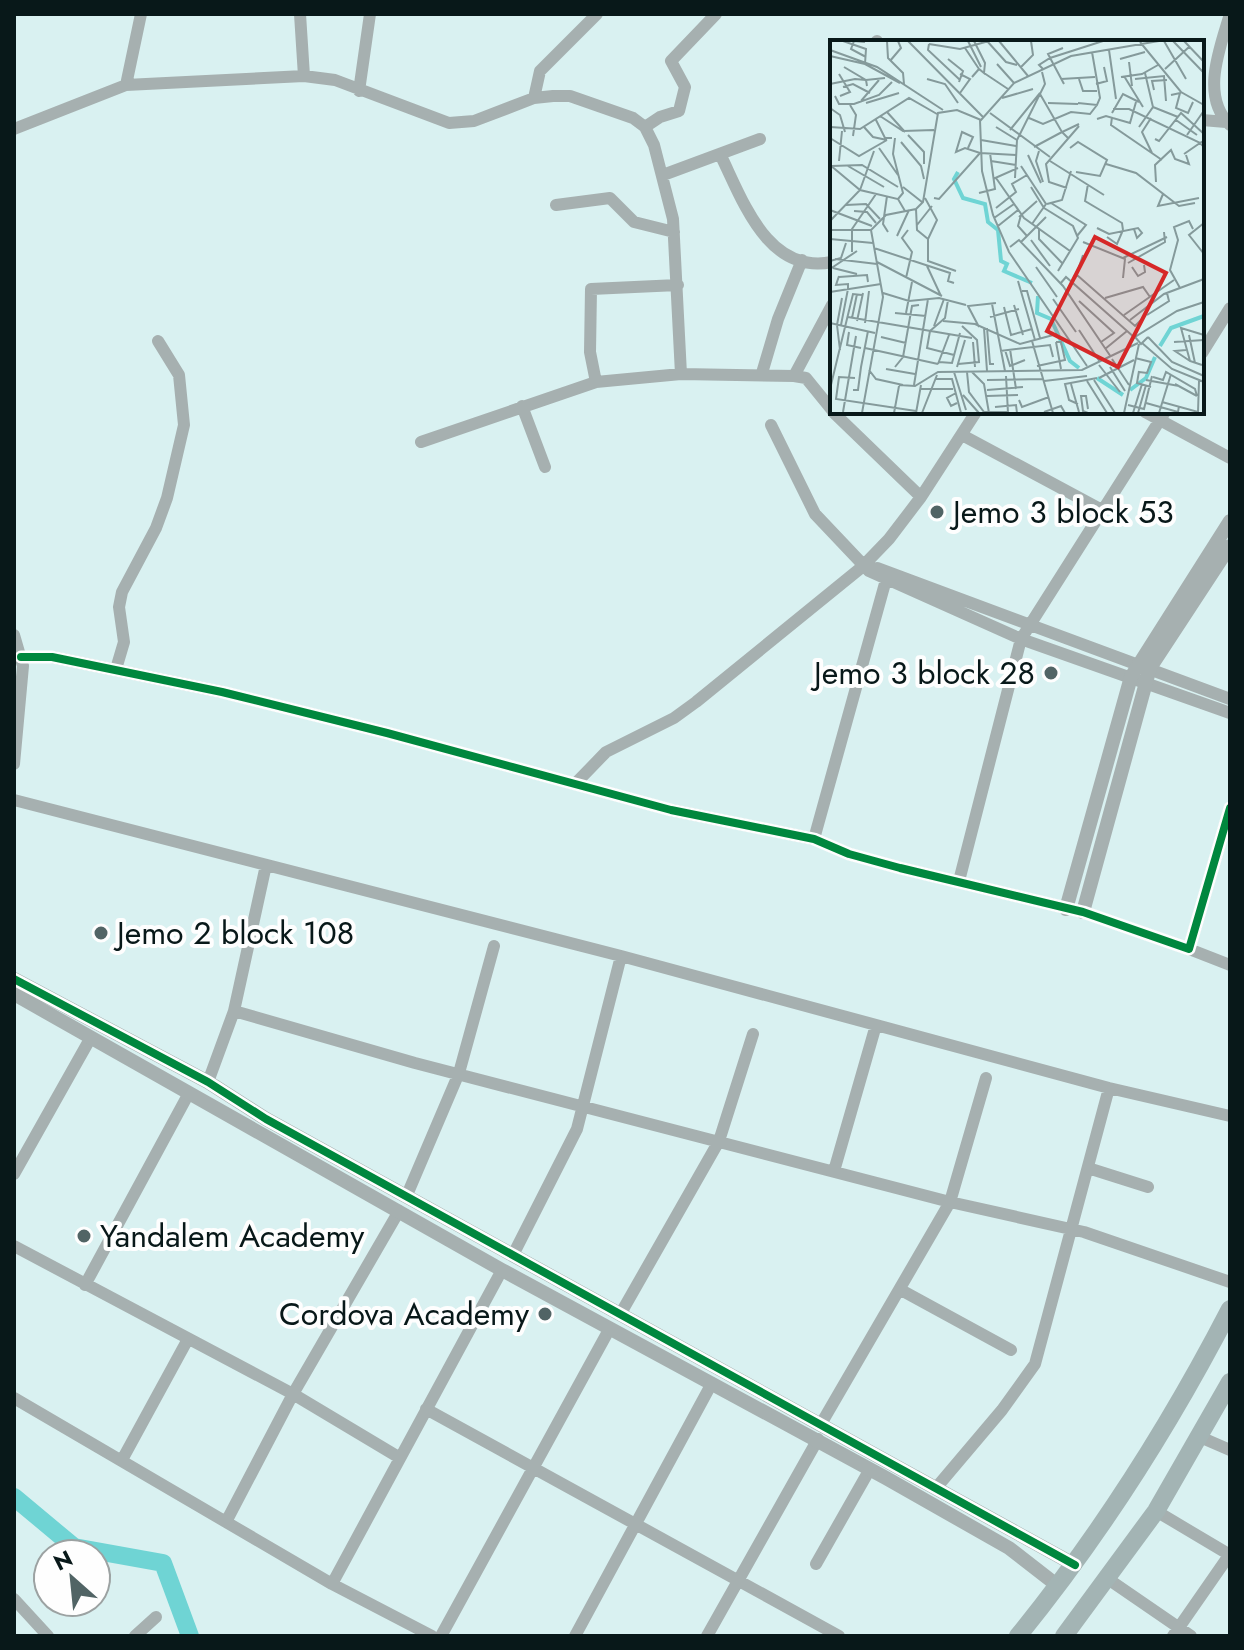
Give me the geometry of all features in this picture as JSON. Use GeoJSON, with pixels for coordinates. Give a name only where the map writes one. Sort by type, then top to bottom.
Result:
{"type":"FeatureCollection","features":[{"type":"Feature","properties":{"kind":"main road"},"geometry":{"type":"LineString","coordinates":[[1018,1636],[1114,1510],[1230,1309]]}},
{"type":"Feature","properties":{"kind":"main road"},"geometry":{"type":"LineString","coordinates":[[1064,1636],[1156,1511],[1230,1382]]}},
{"type":"Feature","properties":{"kind":"main road"},"geometry":{"type":"LineString","coordinates":[[1114,1510],[1143,1527]]}},
{"type":"Feature","properties":{"kind":"street"},"geometry":{"type":"LineString","coordinates":[[126,85],[141,14]]}},
{"type":"Feature","properties":{"kind":"street"},"geometry":{"type":"LineString","coordinates":[[300,14],[304,76]]}},
{"type":"Feature","properties":{"kind":"street"},"geometry":{"type":"LineString","coordinates":[[359,91],[370,14]]}},
{"type":"Feature","properties":{"kind":"street"},"geometry":{"type":"LineString","coordinates":[[534,98],[540,71],[597,14]]}},
{"type":"Feature","properties":{"kind":"street"},"geometry":{"type":"LineString","coordinates":[[645,127],[655,119],[679,111],[685,87],[671,61],[716,14]]}},
{"type":"Feature","properties":{"kind":"street"},"geometry":{"type":"LineString","coordinates":[[1228,124],[1214,90],[1214,75],[1230,14]]}},
{"type":"Feature","properties":{"kind":"street"},"geometry":{"type":"LineString","coordinates":[[14,129],[126,85],[304,76],[335,80],[449,123],[474,121],[534,98],[570,96],[633,118],[645,127],[663,175],[674,232],[681,374]]}},
{"type":"Feature","properties":{"kind":"street"},"geometry":{"type":"LineString","coordinates":[[1204,120],[1228,124]]}},
{"type":"Feature","properties":{"kind":"street"},"geometry":{"type":"LineString","coordinates":[[663,175],[760,139]]}},
{"type":"Feature","properties":{"kind":"street"},"geometry":{"type":"LineString","coordinates":[[721,156],[767,242],[802,260],[830,262]]}},
{"type":"Feature","properties":{"kind":"street"},"geometry":{"type":"LineString","coordinates":[[556,205],[610,198],[620,212],[634,222],[674,232]]}},
{"type":"Feature","properties":{"kind":"street"},"geometry":{"type":"LineString","coordinates":[[762,373],[778,319],[802,260]]}},
{"type":"Feature","properties":{"kind":"street"},"geometry":{"type":"LineString","coordinates":[[596,382],[590,352],[591,289],[678,285]]}},
{"type":"Feature","properties":{"kind":"street"},"geometry":{"type":"LineString","coordinates":[[1204,350],[1230,308]]}},
{"type":"Feature","properties":{"kind":"street"},"geometry":{"type":"LineString","coordinates":[[794,376],[830,309]]}},
{"type":"Feature","properties":{"kind":"street"},"geometry":{"type":"LineString","coordinates":[[116,669],[124,642],[119,607],[122,592],[156,528],[167,498],[184,425],[179,375],[158,341]]}},
{"type":"Feature","properties":{"kind":"street"},"geometry":{"type":"LineString","coordinates":[[421,442],[596,382],[681,374],[717,377],[762,373],[806,378],[830,407]]}},
{"type":"Feature","properties":{"kind":"street"},"geometry":{"type":"LineString","coordinates":[[522,406],[545,467]]}},
{"type":"Feature","properties":{"kind":"street"},"geometry":{"type":"LineString","coordinates":[[836,414],[921,497]]}},
{"type":"Feature","properties":{"kind":"street"},"geometry":{"type":"LineString","coordinates":[[575,784],[606,752],[674,718],[696,702],[862,563],[921,497],[975,414]]}},
{"type":"Feature","properties":{"kind":"street"},"geometry":{"type":"LineString","coordinates":[[959,881],[1021,639],[1162,416],[1230,458]]}},
{"type":"Feature","properties":{"kind":"street"},"geometry":{"type":"LineString","coordinates":[[771,425],[815,514],[862,563],[886,578],[1021,639],[1230,699]]}},
{"type":"Feature","properties":{"kind":"street"},"geometry":{"type":"LineString","coordinates":[[962,435],[1102,510]]}},
{"type":"Feature","properties":{"kind":"street"},"geometry":{"type":"LineString","coordinates":[[1066,909],[1141,672],[1230,521]]}},
{"type":"Feature","properties":{"kind":"street"},"geometry":{"type":"LineString","coordinates":[[1083,912],[1141,672],[1229,549]]}},
{"type":"Feature","properties":{"kind":"street"},"geometry":{"type":"LineString","coordinates":[[886,578],[1029,624],[1230,713]]}},
{"type":"Feature","properties":{"kind":"street"},"geometry":{"type":"LineString","coordinates":[[814,839],[886,578]]}},
{"type":"Feature","properties":{"kind":"street"},"geometry":{"type":"LineString","coordinates":[[14,635],[21,657],[14,764]]}},
{"type":"Feature","properties":{"kind":"street"},"geometry":{"type":"LineString","coordinates":[[21,657],[52,657],[116,669],[387,733],[696,816],[814,839],[849,854],[1083,912],[1230,965]]}},
{"type":"Feature","properties":{"kind":"street"},"geometry":{"type":"LineString","coordinates":[[14,800],[621,956],[1109,1088],[1230,1116]]}},
{"type":"Feature","properties":{"kind":"street"},"geometry":{"type":"LineString","coordinates":[[1189,949],[1230,808]]}},
{"type":"Feature","properties":{"kind":"street"},"geometry":{"type":"LineString","coordinates":[[208,1082],[234,1011],[266,865]]}},
{"type":"Feature","properties":{"kind":"street"},"geometry":{"type":"LineString","coordinates":[[407,1195],[459,1073],[494,946]]}},
{"type":"Feature","properties":{"kind":"street"},"geometry":{"type":"LineString","coordinates":[[513,1255],[561,1167],[584,1104],[621,956]]}},
{"type":"Feature","properties":{"kind":"street"},"geometry":{"type":"LineString","coordinates":[[14,979],[208,1082],[261,1125],[399,1211],[502,1270],[870,1469],[890,1471],[936,1488],[1075,1565]]}},
{"type":"Feature","properties":{"kind":"street"},"geometry":{"type":"LineString","coordinates":[[14,994],[189,1093],[407,1195],[821,1424],[1009,1548],[1058,1586]]}},
{"type":"Feature","properties":{"kind":"street"},"geometry":{"type":"LineString","coordinates":[[234,1011],[950,1202],[1072,1230],[1230,1282]]}},
{"type":"Feature","properties":{"kind":"street"},"geometry":{"type":"LineString","coordinates":[[834,1171],[876,1025]]}},
{"type":"Feature","properties":{"kind":"street"},"geometry":{"type":"LineString","coordinates":[[621,1313],[719,1141],[753,1034]]}},
{"type":"Feature","properties":{"kind":"street"},"geometry":{"type":"LineString","coordinates":[[14,1174],[90,1039]]}},
{"type":"Feature","properties":{"kind":"street"},"geometry":{"type":"LineString","coordinates":[[821,1424],[950,1202],[986,1078]]}},
{"type":"Feature","properties":{"kind":"street"},"geometry":{"type":"LineString","coordinates":[[936,1488],[1002,1410],[1035,1364],[1109,1088]]}},
{"type":"Feature","properties":{"kind":"street"},"geometry":{"type":"LineString","coordinates":[[85,1285],[189,1093]]}},
{"type":"Feature","properties":{"kind":"street"},"geometry":{"type":"LineString","coordinates":[[1088,1168],[1148,1187]]}},
{"type":"Feature","properties":{"kind":"street"},"geometry":{"type":"LineString","coordinates":[[226,1522],[293,1394],[399,1211]]}},
{"type":"Feature","properties":{"kind":"street"},"geometry":{"type":"LineString","coordinates":[[14,1246],[293,1394],[400,1458]]}},
{"type":"Feature","properties":{"kind":"street"},"geometry":{"type":"LineString","coordinates":[[332,1584],[502,1270]]}},
{"type":"Feature","properties":{"kind":"street"},"geometry":{"type":"LineString","coordinates":[[901,1290],[1011,1350]]}},
{"type":"Feature","properties":{"kind":"street"},"geometry":{"type":"LineString","coordinates":[[580,1312],[589,1296]]}},
{"type":"Feature","properties":{"kind":"street"},"geometry":{"type":"LineString","coordinates":[[441,1636],[610,1328]]}},
{"type":"Feature","properties":{"kind":"street"},"geometry":{"type":"LineString","coordinates":[[122,1460],[188,1339]]}},
{"type":"Feature","properties":{"kind":"street"},"geometry":{"type":"LineString","coordinates":[[575,1636],[712,1383]]}},
{"type":"Feature","properties":{"kind":"street"},"geometry":{"type":"LineString","coordinates":[[14,1398],[332,1584],[432,1636]]}},
{"type":"Feature","properties":{"kind":"street"},"geometry":{"type":"LineString","coordinates":[[426,1409],[839,1636]]}},
{"type":"Feature","properties":{"kind":"street"},"geometry":{"type":"LineString","coordinates":[[1200,1437],[1230,1450]]}},
{"type":"Feature","properties":{"kind":"street"},"geometry":{"type":"LineString","coordinates":[[707,1636],[818,1439]]}},
{"type":"Feature","properties":{"kind":"street"},"geometry":{"type":"LineString","coordinates":[[816,1564],[870,1469]]}},
{"type":"Feature","properties":{"kind":"street"},"geometry":{"type":"LineString","coordinates":[[1156,1511],[1230,1554],[1176,1632]]}},
{"type":"Feature","properties":{"kind":"street"},"geometry":{"type":"LineString","coordinates":[[1108,1579],[1176,1632],[1191,1636]]}},
{"type":"Feature","properties":{"kind":"street"},"geometry":{"type":"LineString","coordinates":[[14,1599],[48,1636]]}},
{"type":"Feature","properties":{"kind":"street"},"geometry":{"type":"LineString","coordinates":[[135,1636],[156,1617]]}},
{"type":"Feature","properties":{"kind":"waterway"},"geometry":{"type":"LineString","coordinates":[[14,1497],[74,1547],[163,1563],[190,1636]]}},
{"type":"Feature","properties":{"kind":"cycle path"},"geometry":{"type":"LineString","coordinates":[[21,657],[52,657],[222,692],[671,810],[814,839],[849,854],[900,868],[1083,912],[1189,949],[1230,808]]}},
{"type":"Feature","properties":{"kind":"cycle path"},"geometry":{"type":"LineString","coordinates":[[14,979],[208,1082],[266,1119],[1075,1565]]}},
{"type":"Feature","properties":{"kind":"place","name":"Jemo 3 block 53"},"geometry":{"type":"Point","coordinates":[937,512]}},
{"type":"Feature","properties":{"kind":"place","name":"Jemo 3 block 28"},"geometry":{"type":"Point","coordinates":[1051,673]}},
{"type":"Feature","properties":{"kind":"place","name":"Jemo 2 block 108"},"geometry":{"type":"Point","coordinates":[101,933]}},
{"type":"Feature","properties":{"kind":"place","name":"Yandalem Academy"},"geometry":{"type":"Point","coordinates":[84,1236]}},
{"type":"Feature","properties":{"kind":"place","name":"Cordova Academy"},"geometry":{"type":"Point","coordinates":[545,1314]}}]}
